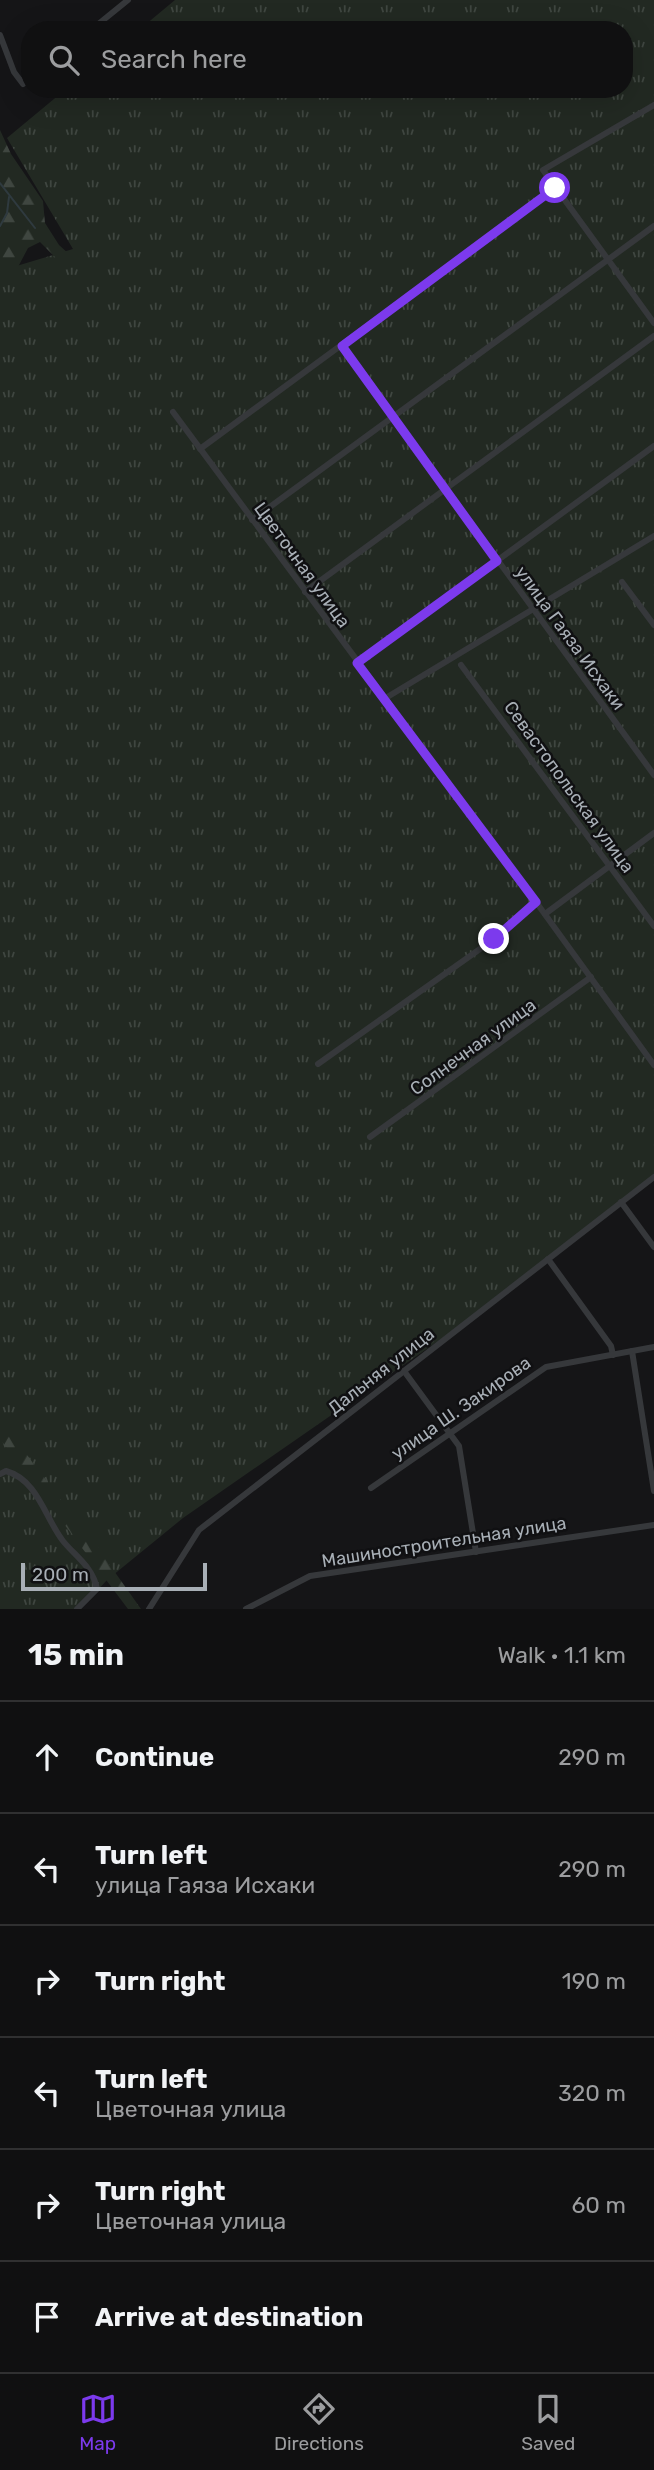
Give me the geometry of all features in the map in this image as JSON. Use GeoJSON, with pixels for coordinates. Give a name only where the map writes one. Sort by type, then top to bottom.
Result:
{"type":"FeatureCollection","features":[{"type":"Feature","properties":{"kind":"street"},"geometry":{"type":"LineString","coordinates":[[101,21],[128,0]]}},
{"type":"Feature","properties":{"kind":"street"},"geometry":{"type":"LineString","coordinates":[[0,35],[13,72],[21,82]]}},
{"type":"Feature","properties":{"kind":"street"},"geometry":{"type":"LineString","coordinates":[[654,105],[543,170],[654,323]]}},
{"type":"Feature","properties":{"kind":"street"},"geometry":{"type":"LineString","coordinates":[[200,449],[555,188]]}},
{"type":"Feature","properties":{"kind":"street"},"geometry":{"type":"LineString","coordinates":[[251,520],[654,226]]}},
{"type":"Feature","properties":{"kind":"street"},"geometry":{"type":"LineString","coordinates":[[304,592],[654,335]]}},
{"type":"Feature","properties":{"kind":"street","name":"улица Гаяза Исхаки"},"geometry":{"type":"LineString","coordinates":[[342,346],[654,775]]}},
{"type":"Feature","properties":{"kind":"street","name":"Цветочная улица"},"geometry":{"type":"LineString","coordinates":[[173,412],[654,1065]]}},
{"type":"Feature","properties":{"kind":"street"},"geometry":{"type":"LineString","coordinates":[[357,663],[654,446]]}},
{"type":"Feature","properties":{"kind":"street"},"geometry":{"type":"LineString","coordinates":[[384,699],[654,537]]}},
{"type":"Feature","properties":{"kind":"street"},"geometry":{"type":"LineString","coordinates":[[622,582],[654,625]]}},
{"type":"Feature","properties":{"kind":"street","name":"Севастопольская улица"},"geometry":{"type":"LineString","coordinates":[[461,665],[654,926]]}},
{"type":"Feature","properties":{"kind":"street"},"geometry":{"type":"LineString","coordinates":[[545,914],[654,833]]}},
{"type":"Feature","properties":{"kind":"street"},"geometry":{"type":"LineString","coordinates":[[318,1064],[494,939],[536,902]]}},
{"type":"Feature","properties":{"kind":"street","name":"Солнечная улица"},"geometry":{"type":"LineString","coordinates":[[369,1138],[591,977]]}},
{"type":"Feature","properties":{"kind":"street","name":"Дальняя улица"},"geometry":{"type":"LineString","coordinates":[[149,1609],[200,1530],[654,1177]]}},
{"type":"Feature","properties":{"kind":"street"},"geometry":{"type":"LineString","coordinates":[[621,1202],[654,1247]]}},
{"type":"Feature","properties":{"kind":"street"},"geometry":{"type":"LineString","coordinates":[[548,1259],[611,1346],[613,1355]]}},
{"type":"Feature","properties":{"kind":"street","name":"улица Ш. Закирова"},"geometry":{"type":"LineString","coordinates":[[371,1488],[546,1367],[654,1347]]}},
{"type":"Feature","properties":{"kind":"street"},"geometry":{"type":"LineString","coordinates":[[632,1351],[654,1491]]}},
{"type":"Feature","properties":{"kind":"street"},"geometry":{"type":"LineString","coordinates":[[404,1371],[459,1446],[476,1552]]}},
{"type":"Feature","properties":{"kind":"street"},"geometry":{"type":"LineString","coordinates":[[0,1474],[6,1471],[14,1473],[29,1486],[56,1532],[93,1577],[97,1588],[77,1609]]}},
{"type":"Feature","properties":{"kind":"street","name":"Машиностроительная улица"},"geometry":{"type":"LineString","coordinates":[[246,1609],[310,1577],[654,1524]]}},
{"type":"Feature","properties":{"kind":"green space"},"geometry":{"type":"Polygon","coordinates":[[[175,0],[654,0],[654,1177],[480,1312],[183,1518],[107,1580],[80,1609],[0,1609],[0,271],[73,249],[7,138],[55,98],[633,98],[633,21],[150,21],[175,0]]]}},
{"type":"Feature","properties":{"kind":"green space"},"geometry":{"type":"Polygon","coordinates":[[[0,130],[11,154],[43,201],[45,223],[59,245],[70,255],[71,262],[62,264],[40,242],[28,248],[18,267],[6,272],[0,280],[0,130]]]}},
{"type":"Feature","properties":{"kind":"green space"},"geometry":{"type":"Polygon","coordinates":[[[0,1419],[70,1512],[94,1537],[102,1554],[141,1609],[128,1609],[0,1439],[0,1419]]]}},
{"type":"Feature","properties":{"kind":"waterway"},"geometry":{"type":"LineString","coordinates":[[0,183],[35,228]]}},
{"type":"Feature","properties":{"kind":"waterway"},"geometry":{"type":"LineString","coordinates":[[0,226],[7,213],[9,197]]}},
{"type":"Feature","properties":{"kind":"route"},"geometry":{"type":"LineString","coordinates":[[494,939],[536,902],[357,663],[497,561],[342,346],[555,188]]}}]}
